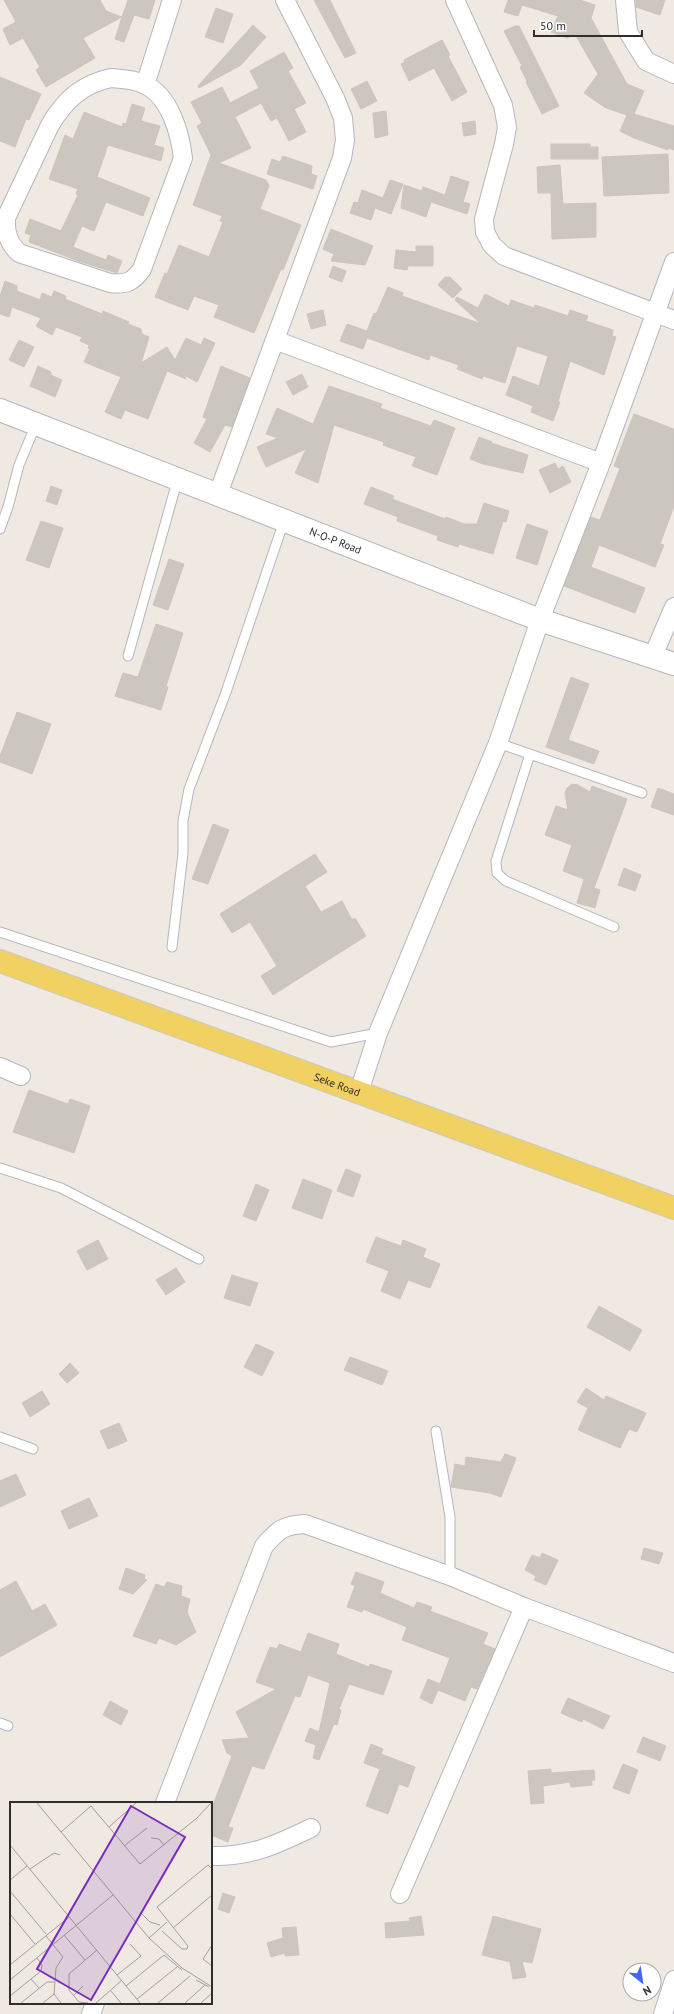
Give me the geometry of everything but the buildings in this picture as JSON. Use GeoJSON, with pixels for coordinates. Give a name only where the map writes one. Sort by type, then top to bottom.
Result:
{"type":"FeatureCollection","features":[{"type":"Feature","properties":{"kind":"main road","name":"Seke Road"},"geometry":{"type":"LineString","coordinates":[[0,961],[674,1208]]}},
{"type":"Feature","properties":{"kind":"street"},"geometry":{"type":"LineString","coordinates":[[145,84],[172,0]]}},
{"type":"Feature","properties":{"kind":"street"},"geometry":{"type":"LineString","coordinates":[[218,494],[342,158],[345,140],[343,118],[335,98],[285,0]]}},
{"type":"Feature","properties":{"kind":"street"},"geometry":{"type":"LineString","coordinates":[[455,0],[503,105],[506,127],[504,144],[484,219],[485,232],[492,245],[504,256],[674,320]]}},
{"type":"Feature","properties":{"kind":"street"},"geometry":{"type":"LineString","coordinates":[[625,0],[628,32],[646,61],[674,74]]}},
{"type":"Feature","properties":{"kind":"street"},"geometry":{"type":"LineString","coordinates":[[111,78],[129,79],[145,84],[156,93],[174,118],[181,139],[183,158],[142,269],[137,277],[130,282],[122,284],[110,283],[20,253],[11,245],[7,237],[6,218],[50,125],[59,111],[70,98],[94,82],[111,78]]}},
{"type":"Feature","properties":{"kind":"street"},"geometry":{"type":"LineString","coordinates":[[359,1092],[378,1033],[498,743],[540,620],[657,314],[674,262]]}},
{"type":"Feature","properties":{"kind":"street"},"geometry":{"type":"LineString","coordinates":[[275,340],[601,463]]}},
{"type":"Feature","properties":{"kind":"street","name":"N-O-P Road"},"geometry":{"type":"LineString","coordinates":[[0,410],[284,519],[540,620],[674,664]]}},
{"type":"Feature","properties":{"kind":"street"},"geometry":{"type":"LineString","coordinates":[[653,656],[674,607]]}},
{"type":"Feature","properties":{"kind":"street"},"geometry":{"type":"LineString","coordinates":[[0,1068],[21,1076]]}},
{"type":"Feature","properties":{"kind":"street"},"geometry":{"type":"LineString","coordinates":[[165,1802],[264,1546],[276,1532],[289,1525],[305,1524],[450,1576],[524,1607],[674,1663]]}},
{"type":"Feature","properties":{"kind":"street"},"geometry":{"type":"LineString","coordinates":[[400,1894],[524,1607]]}},
{"type":"Feature","properties":{"kind":"street"},"geometry":{"type":"LineString","coordinates":[[212,1856],[233,1856],[274,1846],[311,1828]]}},
{"type":"Feature","properties":{"kind":"street"},"geometry":{"type":"LineString","coordinates":[[663,2014],[674,1980]]}},
{"type":"Feature","properties":{"kind":"street"},"geometry":{"type":"LineString","coordinates":[[91,2014],[95,2004]]}},
{"type":"Feature","properties":{"kind":"lane"},"geometry":{"type":"LineString","coordinates":[[0,529],[8,507],[19,465],[36,424]]}},
{"type":"Feature","properties":{"kind":"lane"},"geometry":{"type":"LineString","coordinates":[[128,656],[178,478]]}},
{"type":"Feature","properties":{"kind":"lane"},"geometry":{"type":"LineString","coordinates":[[172,947],[183,853],[183,821],[189,789],[225,695],[284,519]]}},
{"type":"Feature","properties":{"kind":"lane"},"geometry":{"type":"LineString","coordinates":[[498,743],[642,793]]}},
{"type":"Feature","properties":{"kind":"lane"},"geometry":{"type":"LineString","coordinates":[[530,754],[496,861],[497,873],[506,881],[614,927]]}},
{"type":"Feature","properties":{"kind":"lane"},"geometry":{"type":"LineString","coordinates":[[0,932],[331,1042],[378,1033]]}},
{"type":"Feature","properties":{"kind":"lane"},"geometry":{"type":"LineString","coordinates":[[0,1168],[61,1188],[199,1259]]}},
{"type":"Feature","properties":{"kind":"lane"},"geometry":{"type":"LineString","coordinates":[[436,1430],[450,1517],[450,1576]]}},
{"type":"Feature","properties":{"kind":"lane"},"geometry":{"type":"LineString","coordinates":[[0,1437],[33,1450]]}}]}
